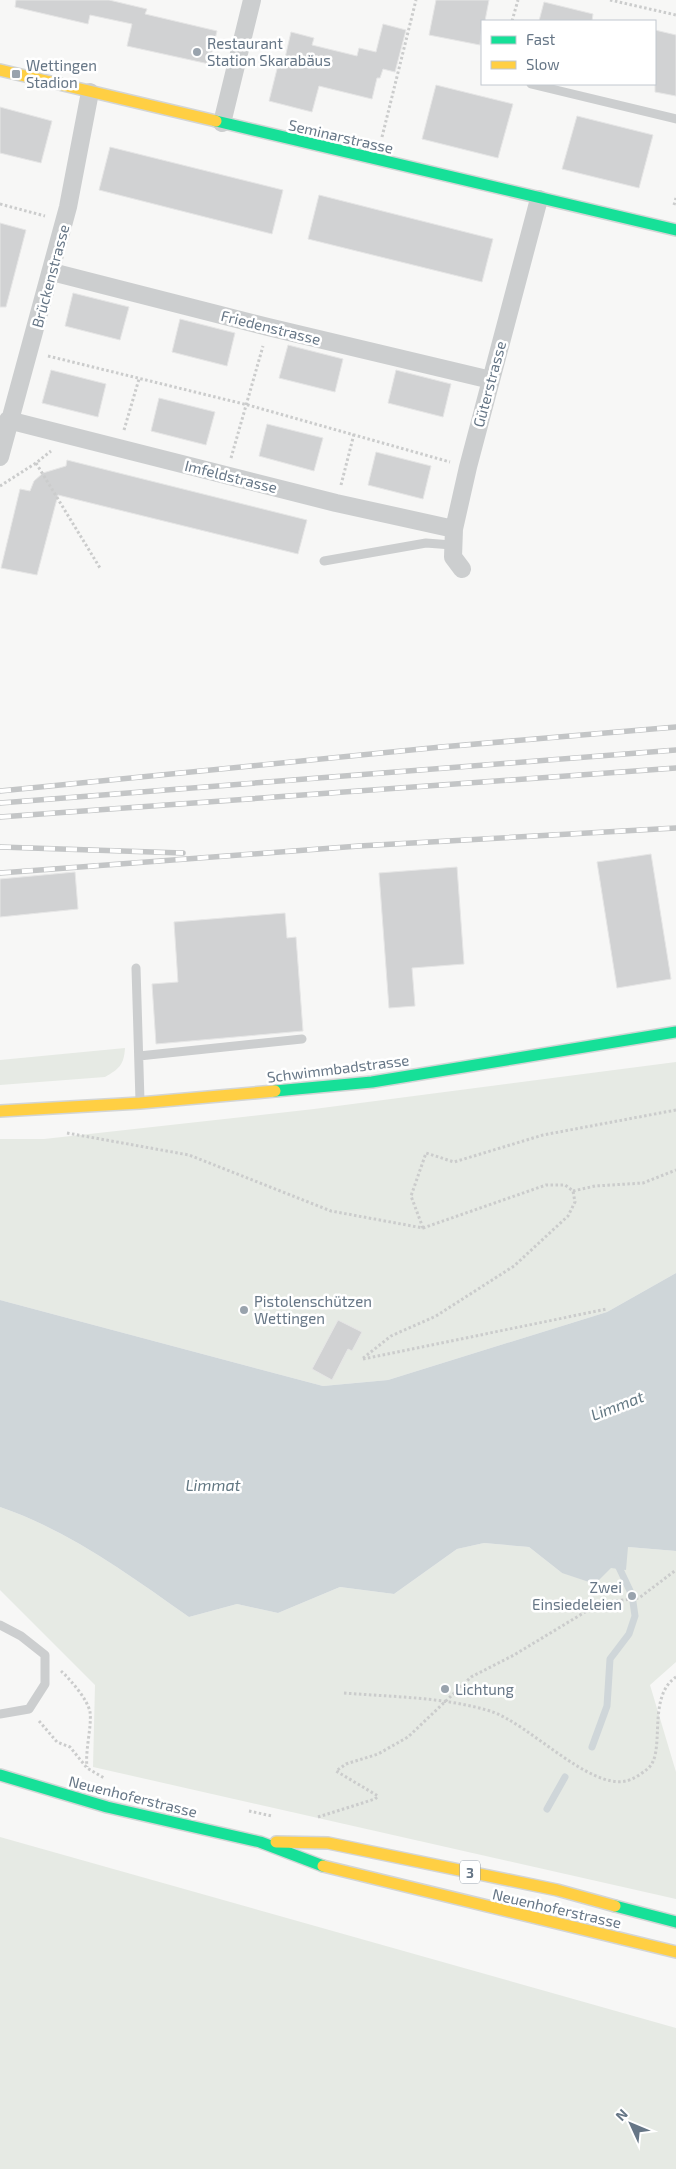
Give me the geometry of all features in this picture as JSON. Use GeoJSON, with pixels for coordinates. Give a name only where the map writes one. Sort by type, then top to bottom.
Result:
{"type":"FeatureCollection","features":[{"type":"Feature","properties":{"kind":"main road","name":"Seminarstrasse"},"geometry":{"type":"LineString","coordinates":[[0,70],[676,230]]}},
{"type":"Feature","properties":{"kind":"main road","name":"Schwimmbadstrasse"},"geometry":{"type":"LineString","coordinates":[[0,1111],[140,1103],[372,1082],[676,1032]]}},
{"type":"Feature","properties":{"kind":"main road","name":"Neuenhoferstrasse"},"geometry":{"type":"LineString","coordinates":[[0,1775],[107,1807],[260,1842],[324,1868],[676,1952]]}},
{"type":"Feature","properties":{"kind":"main road","name":"Neuenhoferstrasse"},"geometry":{"type":"LineString","coordinates":[[260,1842],[328,1843],[556,1890],[676,1922]]}},
{"type":"Feature","properties":{"kind":"main road"},"geometry":{"type":"LineString","coordinates":[[648,1944],[669,1964]]}},
{"type":"Feature","properties":{"kind":"street"},"geometry":{"type":"LineString","coordinates":[[222,123],[252,0]]}},
{"type":"Feature","properties":{"kind":"street","name":"Brückenstrasse"},"geometry":{"type":"LineString","coordinates":[[0,457],[8,420],[52,272],[90,92]]}},
{"type":"Feature","properties":{"kind":"street","name":"Güterstrasse"},"geometry":{"type":"LineString","coordinates":[[453,537],[468,466],[539,199]]}},
{"type":"Feature","properties":{"kind":"street","name":"Friedenstrasse"},"geometry":{"type":"LineString","coordinates":[[52,272],[268,327],[491,380]]}},
{"type":"Feature","properties":{"kind":"street","name":"Imfeldstrasse"},"geometry":{"type":"LineString","coordinates":[[8,420],[336,503],[453,537]]}},
{"type":"Feature","properties":{"kind":"street"},"geometry":{"type":"LineString","coordinates":[[453,537],[453,557],[462,569]]}},
{"type":"Feature","properties":{"kind":"lane"},"geometry":{"type":"LineString","coordinates":[[535,85],[676,119]]}},
{"type":"Feature","properties":{"kind":"lane"},"geometry":{"type":"LineString","coordinates":[[324,561],[426,544],[453,537]]}},
{"type":"Feature","properties":{"kind":"lane"},"geometry":{"type":"LineString","coordinates":[[136,968],[140,1103]]}},
{"type":"Feature","properties":{"kind":"lane"},"geometry":{"type":"LineString","coordinates":[[139,1056],[302,1040]]}},
{"type":"Feature","properties":{"kind":"lane"},"geometry":{"type":"LineString","coordinates":[[0,1625],[21,1636],[45,1655],[45,1684],[29,1709],[0,1714]]}},
{"type":"Feature","properties":{"kind":"path"},"geometry":{"type":"LineString","coordinates":[[380,142],[416,0]]}},
{"type":"Feature","properties":{"kind":"path"},"geometry":{"type":"LineString","coordinates":[[512,20],[518,0]]}},
{"type":"Feature","properties":{"kind":"path"},"geometry":{"type":"LineString","coordinates":[[610,0],[676,15]]}},
{"type":"Feature","properties":{"kind":"path"},"geometry":{"type":"LineString","coordinates":[[0,204],[64,221]]}},
{"type":"Feature","properties":{"kind":"path"},"geometry":{"type":"LineString","coordinates":[[225,475],[248,405],[268,327]]}},
{"type":"Feature","properties":{"kind":"path"},"geometry":{"type":"LineString","coordinates":[[29,351],[248,405],[468,466]]}},
{"type":"Feature","properties":{"kind":"path"},"geometry":{"type":"LineString","coordinates":[[119,448],[139,378]]}},
{"type":"Feature","properties":{"kind":"path"},"geometry":{"type":"LineString","coordinates":[[336,503],[354,434]]}},
{"type":"Feature","properties":{"kind":"path"},"geometry":{"type":"LineString","coordinates":[[0,486],[36,463],[69,435]]}},
{"type":"Feature","properties":{"kind":"path"},"geometry":{"type":"LineString","coordinates":[[36,463],[100,568]]}},
{"type":"Feature","properties":{"kind":"path"},"geometry":{"type":"LineString","coordinates":[[55,1109],[56,1129],[76,1136],[189,1155],[331,1211],[423,1228],[546,1185],[565,1185],[573,1191],[575,1202],[568,1216],[514,1266],[436,1316],[391,1336],[362,1359],[607,1310]]}},
{"type":"Feature","properties":{"kind":"path"},"geometry":{"type":"LineString","coordinates":[[423,1228],[411,1196],[426,1153],[454,1162],[543,1135],[676,1110]]}},
{"type":"Feature","properties":{"kind":"path"},"geometry":{"type":"LineString","coordinates":[[573,1191],[595,1186],[643,1183],[676,1170]]}},
{"type":"Feature","properties":{"kind":"path"},"geometry":{"type":"LineString","coordinates":[[312,1819],[375,1799],[378,1796],[336,1771],[346,1764],[378,1754],[408,1738],[471,1677],[514,1655],[591,1608],[613,1600],[627,1601],[639,1598],[676,1570]]}},
{"type":"Feature","properties":{"kind":"path"},"geometry":{"type":"LineString","coordinates":[[29,1709],[57,1742],[70,1748],[87,1768],[85,1752],[90,1712],[74,1682],[45,1655]]}},
{"type":"Feature","properties":{"kind":"path"},"geometry":{"type":"LineString","coordinates":[[344,1693],[446,1701],[492,1712],[521,1726],[581,1768],[604,1780],[627,1781],[649,1769],[657,1748],[659,1700],[676,1677]]}},
{"type":"Feature","properties":{"kind":"shaded area"},"geometry":{"type":"Polygon","coordinates":[[[125,1048],[120,1066],[105,1077],[0,1085],[0,1060],[125,1048]]]}},
{"type":"Feature","properties":{"kind":"shaded area"},"geometry":{"type":"Polygon","coordinates":[[[676,1062],[676,1273],[607,1312],[388,1380],[323,1386],[0,1300],[0,1139],[44,1139],[314,1109],[676,1062]]]}},
{"type":"Feature","properties":{"kind":"shaded area"},"geometry":{"type":"Polygon","coordinates":[[[0,1507],[51,1528],[75,1541],[189,1617],[237,1604],[278,1613],[340,1587],[394,1594],[457,1549],[484,1543],[529,1547],[562,1573],[628,1547],[676,1551],[676,1662],[650,1685],[676,1772],[676,1899],[93,1767],[95,1685],[0,1590],[0,1507]]]}},
{"type":"Feature","properties":{"kind":"shaded area"},"geometry":{"type":"Polygon","coordinates":[[[0,1837],[676,2028],[676,2169],[0,2169],[0,1837]]]}},
{"type":"Feature","properties":{"kind":"water","name":"Limmat"},"geometry":{"type":"Polygon","coordinates":[[[676,1273],[676,1551],[628,1547],[626,1570],[611,1568],[595,1584],[562,1573],[529,1547],[484,1543],[457,1549],[394,1594],[340,1587],[278,1613],[237,1604],[189,1617],[75,1541],[51,1528],[0,1507],[0,1300],[323,1386],[388,1380],[607,1312],[676,1273]]]}},
{"type":"Feature","properties":{"kind":"building"},"geometry":{"type":"Polygon","coordinates":[[[16,0],[109,0],[147,9],[145,14],[217,31],[209,64],[127,46],[132,24],[90,15],[88,24],[15,7],[16,0]]]}},
{"type":"Feature","properties":{"kind":"building"},"geometry":{"type":"Polygon","coordinates":[[[436,0],[489,0],[485,20],[481,20],[480,45],[429,35],[436,0]]]}},
{"type":"Feature","properties":{"kind":"building"},"geometry":{"type":"Polygon","coordinates":[[[544,2],[593,14],[592,20],[539,20],[544,2]]]}},
{"type":"Feature","properties":{"kind":"building"},"geometry":{"type":"Polygon","coordinates":[[[383,24],[406,30],[395,72],[383,69],[380,78],[377,78],[372,99],[319,86],[312,112],[269,101],[280,57],[285,58],[291,32],[314,38],[312,45],[357,56],[359,48],[376,52],[383,24]]]}},
{"type":"Feature","properties":{"kind":"building"},"geometry":{"type":"Polygon","coordinates":[[[656,30],[676,35],[676,96],[655,92],[656,30]]]}},
{"type":"Feature","properties":{"kind":"building"},"geometry":{"type":"Polygon","coordinates":[[[436,85],[513,104],[498,158],[422,139],[436,85]]]}},
{"type":"Feature","properties":{"kind":"building"},"geometry":{"type":"Polygon","coordinates":[[[0,107],[52,121],[41,163],[0,153],[0,107]]]}},
{"type":"Feature","properties":{"kind":"building"},"geometry":{"type":"Polygon","coordinates":[[[577,116],[653,135],[639,188],[562,169],[577,116]]]}},
{"type":"Feature","properties":{"kind":"building"},"geometry":{"type":"Polygon","coordinates":[[[110,147],[283,190],[272,234],[99,190],[110,147]]]}},
{"type":"Feature","properties":{"kind":"building"},"geometry":{"type":"Polygon","coordinates":[[[319,195],[493,239],[482,282],[308,239],[319,195]]]}},
{"type":"Feature","properties":{"kind":"building"},"geometry":{"type":"Polygon","coordinates":[[[0,223],[26,230],[6,307],[0,307],[0,223]]]}},
{"type":"Feature","properties":{"kind":"building"},"geometry":{"type":"Polygon","coordinates":[[[73,293],[129,307],[120,340],[65,326],[73,293]]]}},
{"type":"Feature","properties":{"kind":"building"},"geometry":{"type":"Polygon","coordinates":[[[180,319],[235,333],[227,366],[172,352],[180,319]]]}},
{"type":"Feature","properties":{"kind":"building"},"geometry":{"type":"Polygon","coordinates":[[[288,345],[343,359],[335,392],[279,378],[288,345]]]}},
{"type":"Feature","properties":{"kind":"building"},"geometry":{"type":"Polygon","coordinates":[[[51,370],[106,384],[98,417],[42,403],[51,370]]]}},
{"type":"Feature","properties":{"kind":"building"},"geometry":{"type":"Polygon","coordinates":[[[396,370],[451,384],[443,417],[388,403],[396,370]]]}},
{"type":"Feature","properties":{"kind":"building"},"geometry":{"type":"Polygon","coordinates":[[[159,398],[215,412],[206,445],[151,431],[159,398]]]}},
{"type":"Feature","properties":{"kind":"building"},"geometry":{"type":"Polygon","coordinates":[[[267,424],[323,438],[314,471],[259,456],[267,424]]]}},
{"type":"Feature","properties":{"kind":"building"},"geometry":{"type":"Polygon","coordinates":[[[376,452],[431,466],[423,499],[368,485],[376,452]]]}},
{"type":"Feature","properties":{"kind":"building"},"geometry":{"type":"Polygon","coordinates":[[[67,460],[307,520],[298,554],[58,495],[37,575],[1,568],[20,489],[30,491],[34,481],[43,473],[66,466],[67,460]]]}},
{"type":"Feature","properties":{"kind":"building"},"geometry":{"type":"Polygon","coordinates":[[[651,854],[671,979],[617,988],[597,862],[651,854]]]}},
{"type":"Feature","properties":{"kind":"building"},"geometry":{"type":"Polygon","coordinates":[[[457,867],[464,964],[412,968],[415,1006],[389,1008],[379,873],[457,867]]]}},
{"type":"Feature","properties":{"kind":"building"},"geometry":{"type":"Polygon","coordinates":[[[75,872],[78,909],[0,917],[0,879],[75,872]]]}},
{"type":"Feature","properties":{"kind":"building"},"geometry":{"type":"Polygon","coordinates":[[[285,913],[287,938],[296,937],[303,1031],[156,1044],[152,984],[178,982],[174,922],[285,913]]]}},
{"type":"Feature","properties":{"kind":"building"},"geometry":{"type":"Polygon","coordinates":[[[338,1320],[362,1332],[352,1351],[348,1349],[332,1380],[312,1369],[338,1320]]]}},
{"type":"Feature","properties":{"kind":"waterway"},"geometry":{"type":"LineString","coordinates":[[592,1747],[607,1706],[610,1659],[629,1634],[635,1616],[632,1595],[616,1561]]}},
{"type":"Feature","properties":{"kind":"waterway"},"geometry":{"type":"LineString","coordinates":[[547,1809],[565,1777]]}},
{"type":"Feature","properties":{"kind":"railway"},"geometry":{"type":"LineString","coordinates":[[0,791],[441,747],[676,727]]}},
{"type":"Feature","properties":{"kind":"railway"},"geometry":{"type":"LineString","coordinates":[[0,803],[676,750]]}},
{"type":"Feature","properties":{"kind":"railway"},"geometry":{"type":"LineString","coordinates":[[0,817],[676,768]]}},
{"type":"Feature","properties":{"kind":"railway"},"geometry":{"type":"LineString","coordinates":[[0,873],[359,846],[676,828]]}},
{"type":"Feature","properties":{"kind":"railway"},"geometry":{"type":"LineString","coordinates":[[0,847],[183,853]]}},
{"type":"Feature","properties":{"kind":"traffic: fast"},"geometry":{"type":"LineString","coordinates":[[216,121],[676,230]]}},
{"type":"Feature","properties":{"kind":"traffic: fast"},"geometry":{"type":"LineString","coordinates":[[275,1091],[372,1082],[676,1032]]}},
{"type":"Feature","properties":{"kind":"traffic: fast"},"geometry":{"type":"LineString","coordinates":[[0,1775],[107,1807],[260,1842],[323,1866]]}},
{"type":"Feature","properties":{"kind":"traffic: fast"},"geometry":{"type":"LineString","coordinates":[[615,1906],[676,1922]]}},
{"type":"Feature","properties":{"kind":"traffic: slow"},"geometry":{"type":"LineString","coordinates":[[0,70],[216,121]]}},
{"type":"Feature","properties":{"kind":"traffic: slow"},"geometry":{"type":"LineString","coordinates":[[0,1111],[140,1103],[275,1091]]}},
{"type":"Feature","properties":{"kind":"traffic: slow"},"geometry":{"type":"LineString","coordinates":[[276,1842],[328,1843],[557,1890],[615,1906]]}},
{"type":"Feature","properties":{"kind":"traffic: slow"},"geometry":{"type":"LineString","coordinates":[[323,1866],[676,1952]]}},
{"type":"Feature","properties":{"kind":"place","name":"Restaurant Station Skarabäus"},"geometry":{"type":"Point","coordinates":[197,52]}},
{"type":"Feature","properties":{"kind":"place","name":"Wettingen Stadion"},"geometry":{"type":"Point","coordinates":[16,74]}},
{"type":"Feature","properties":{"kind":"place","name":"Pistolenschützen Wettingen"},"geometry":{"type":"Point","coordinates":[244,1310]}},
{"type":"Feature","properties":{"kind":"place","name":"Zwei Einsiedeleien"},"geometry":{"type":"Point","coordinates":[632,1596]}},
{"type":"Feature","properties":{"kind":"place","name":"Lichtung"},"geometry":{"type":"Point","coordinates":[445,1689]}}]}
